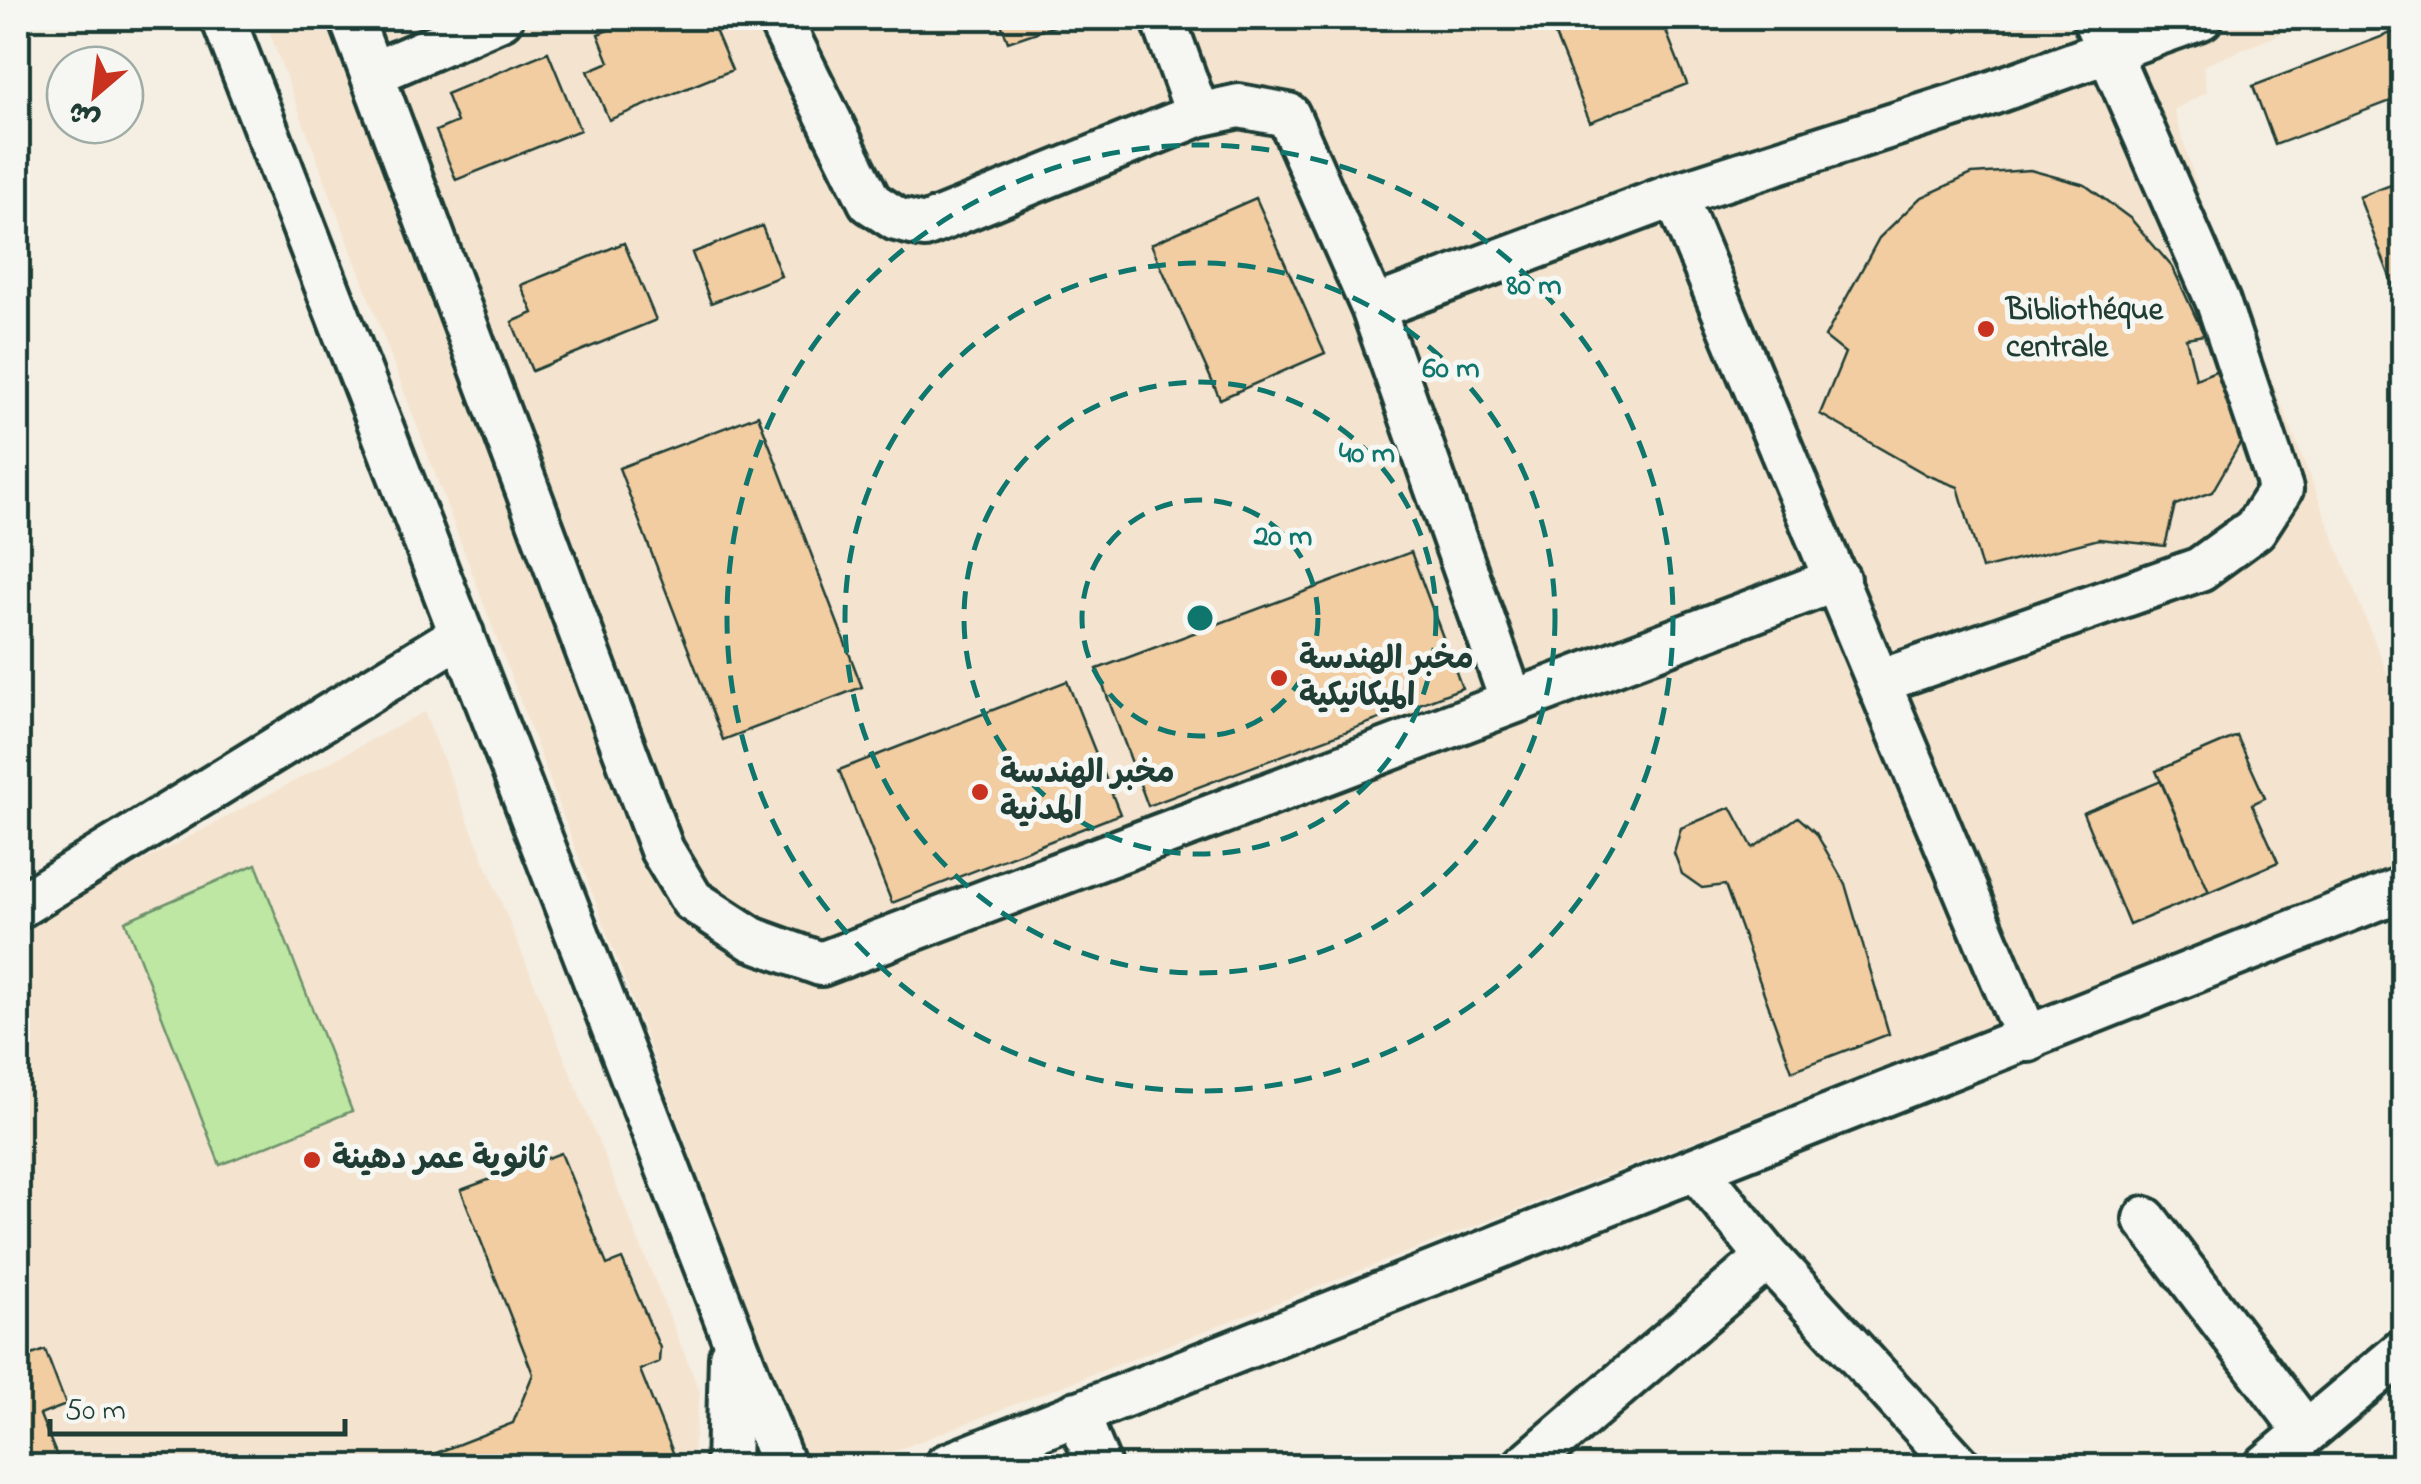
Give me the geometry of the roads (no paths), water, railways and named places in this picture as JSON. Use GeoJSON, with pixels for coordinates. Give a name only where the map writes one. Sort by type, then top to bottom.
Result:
{"type":"FeatureCollection","features":[{"type":"Feature","properties":{"kind":"street"},"geometry":{"type":"LineString","coordinates":[[223,18],[784,1466]]}},
{"type":"Feature","properties":{"kind":"street"},"geometry":{"type":"LineString","coordinates":[[350,18],[662,850],[692,900],[752,939],[820,964],[1838,579]]}},
{"type":"Feature","properties":{"kind":"street"},"geometry":{"type":"LineString","coordinates":[[372,74],[500,18]]}},
{"type":"Feature","properties":{"kind":"street"},"geometry":{"type":"LineString","coordinates":[[779,18],[870,202],[896,220],[924,226],[1198,115],[1238,106],[1288,115],[1373,308],[1512,702]]}},
{"type":"Feature","properties":{"kind":"street"},"geometry":{"type":"LineString","coordinates":[[1163,18],[1198,115]]}},
{"type":"Feature","properties":{"kind":"street"},"geometry":{"type":"LineString","coordinates":[[1373,308],[1675,194],[1975,99],[2101,34],[2201,18]]}},
{"type":"Feature","properties":{"kind":"street"},"geometry":{"type":"LineString","coordinates":[[1881,681],[2200,569],[2255,529],[2281,489],[2218,302],[2101,34]]}},
{"type":"Feature","properties":{"kind":"street"},"geometry":{"type":"LineString","coordinates":[[1675,194],[2028,1040]]}},
{"type":"Feature","properties":{"kind":"street"},"geometry":{"type":"LineString","coordinates":[[18,907],[462,634]]}},
{"type":"Feature","properties":{"kind":"street"},"geometry":{"type":"LineString","coordinates":[[946,1466],[2404,888]]}},
{"type":"Feature","properties":{"kind":"street"},"geometry":{"type":"LineString","coordinates":[[1698,1171],[1768,1257],[1959,1466]]}},
{"type":"Feature","properties":{"kind":"street"},"geometry":{"type":"LineString","coordinates":[[2145,1218],[2306,1432]]}},
{"type":"Feature","properties":{"kind":"street"},"geometry":{"type":"LineString","coordinates":[[1526,1466],[1768,1257]]}},
{"type":"Feature","properties":{"kind":"street"},"geometry":{"type":"LineString","coordinates":[[728,1466],[730,1325]]}},
{"type":"Feature","properties":{"kind":"street"},"geometry":{"type":"LineString","coordinates":[[2266,1466],[2404,1350]]}},
{"type":"Feature","properties":{"kind":"street"},"geometry":{"type":"LineString","coordinates":[[1077,1413],[1100,1466]]}},
{"type":"Feature","properties":{"kind":"place","name":"Bibliothéque centrale"},"geometry":{"type":"Point","coordinates":[1986,329]}},
{"type":"Feature","properties":{"kind":"place","name":"مخبر الهندسة الميكانيكية"},"geometry":{"type":"Point","coordinates":[1279,678]}},
{"type":"Feature","properties":{"kind":"place","name":"مخبر الهندسة المدنية"},"geometry":{"type":"Point","coordinates":[980,792]}},
{"type":"Feature","properties":{"kind":"place","name":"ثانوية عمر دهينة"},"geometry":{"type":"Point","coordinates":[312,1160]}}]}
